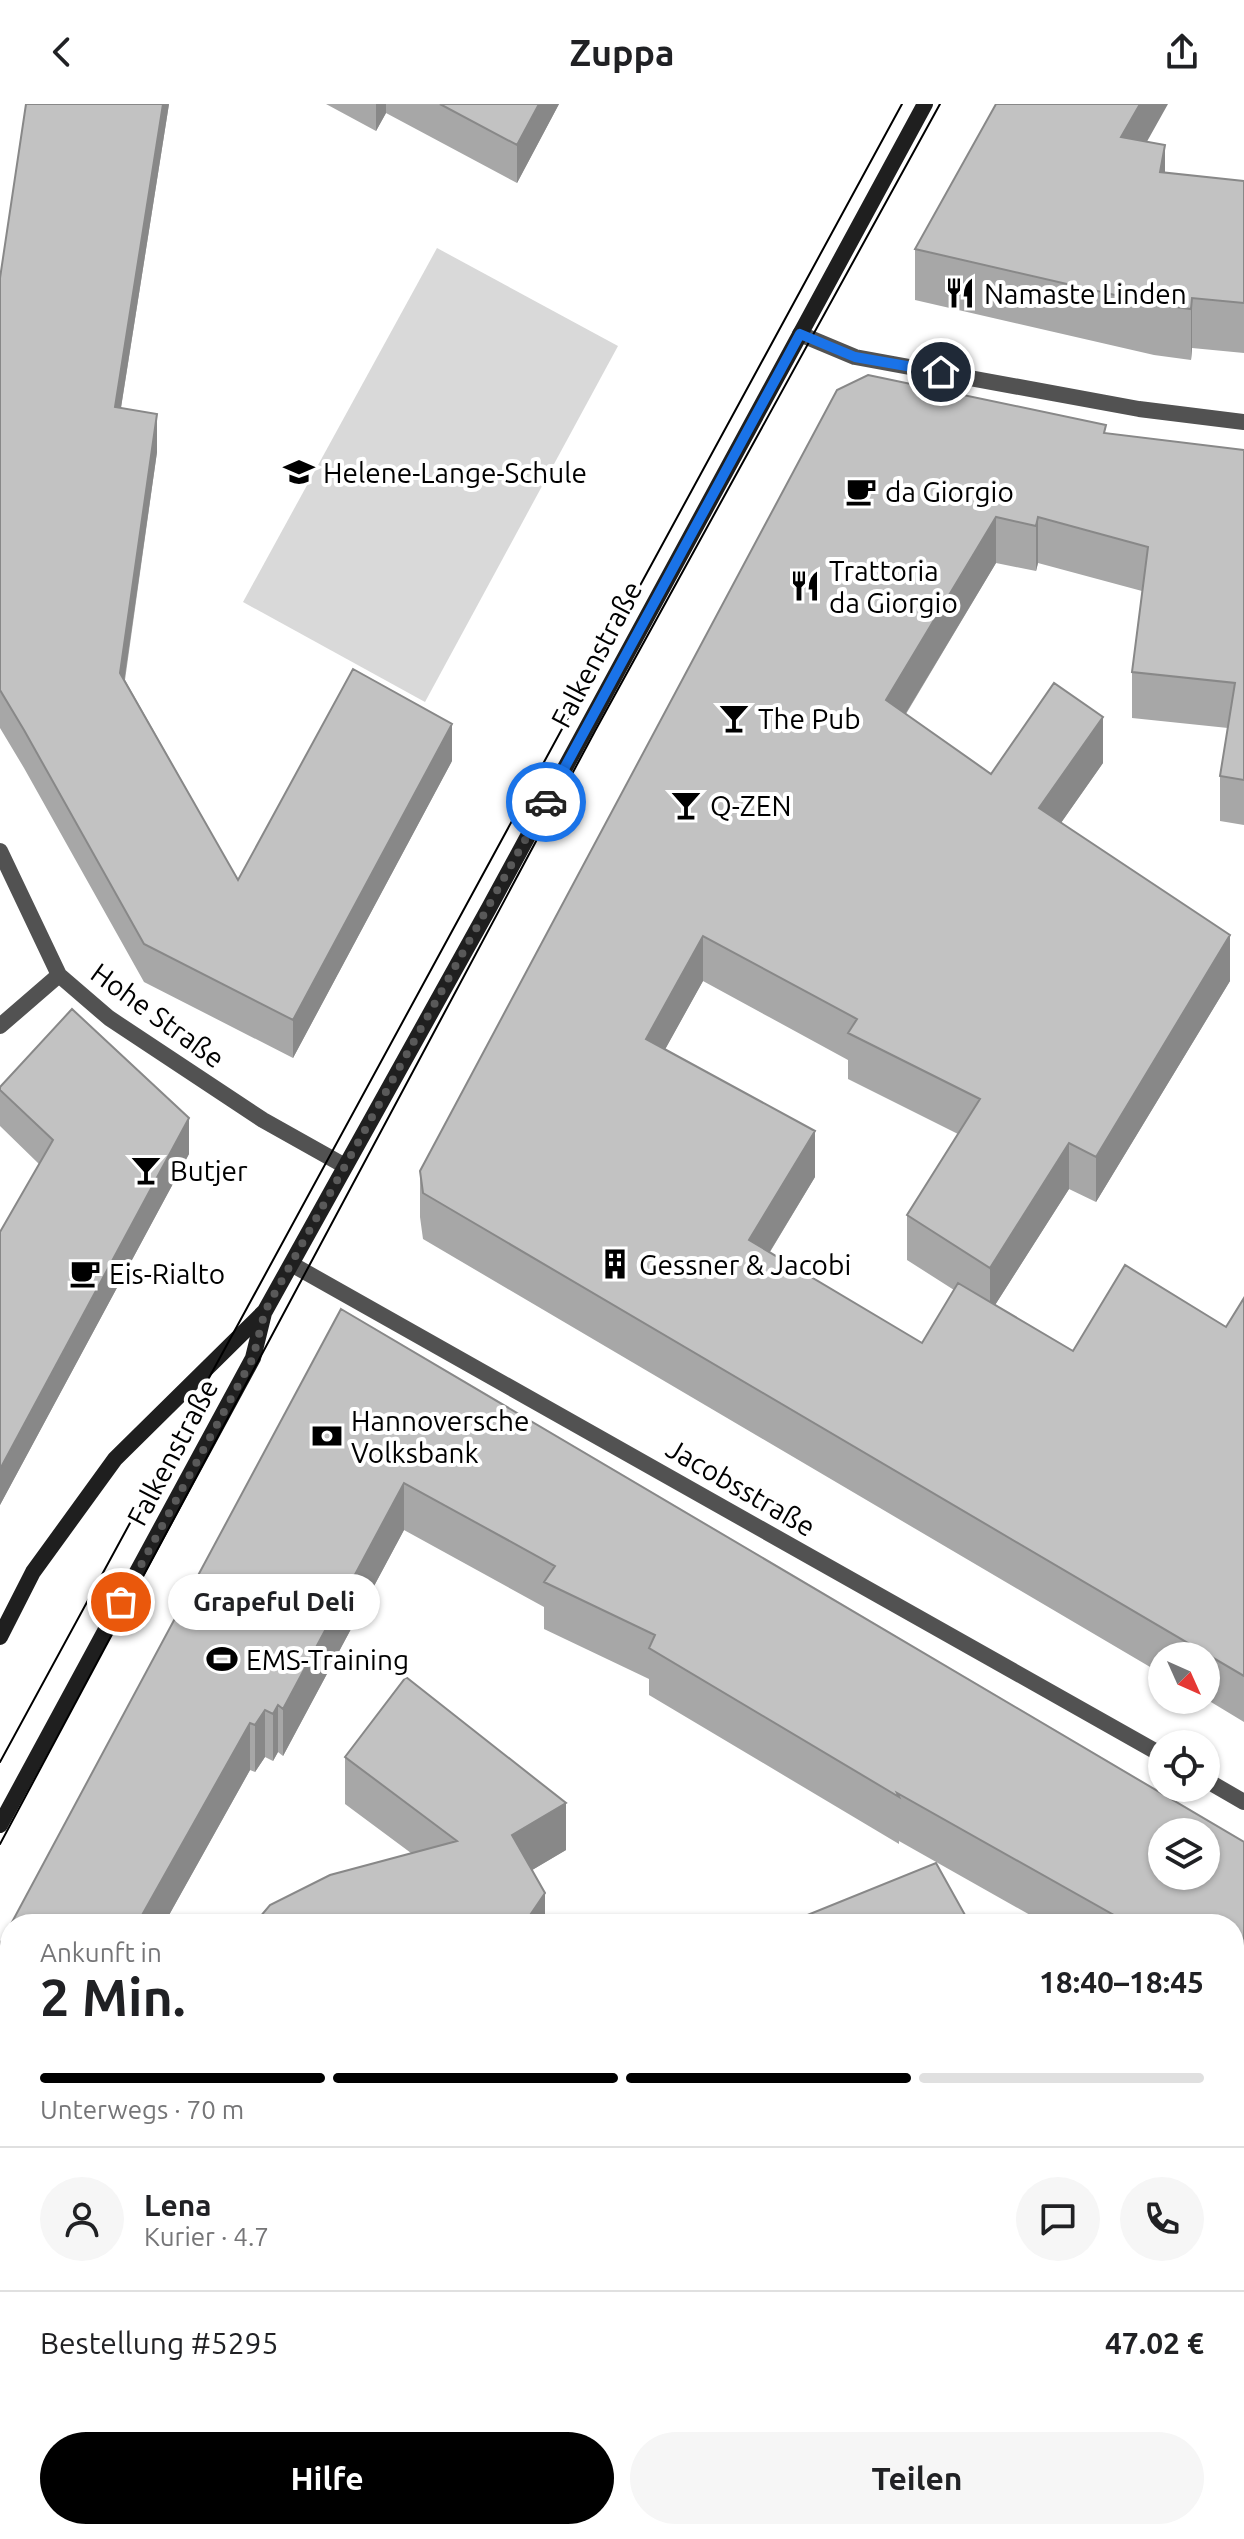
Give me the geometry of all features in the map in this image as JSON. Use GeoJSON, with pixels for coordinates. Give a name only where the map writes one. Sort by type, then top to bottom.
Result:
{"type":"FeatureCollection","features":[{"type":"Feature","properties":{"kind":"street","name":"Falkenstraße"},"geometry":{"type":"LineString","coordinates":[[0,1637],[33,1572],[115,1459],[265,1311],[293,1265],[925,104]]}},
{"type":"Feature","properties":{"kind":"street"},"geometry":{"type":"LineString","coordinates":[[800,334],[855,357],[1139,409],[1244,422]]}},
{"type":"Feature","properties":{"kind":"street","name":"Hohe Straße"},"geometry":{"type":"LineString","coordinates":[[0,851],[59,975],[109,1018],[263,1120],[345,1166]]}},
{"type":"Feature","properties":{"kind":"street"},"geometry":{"type":"LineString","coordinates":[[0,1026],[59,975]]}},
{"type":"Feature","properties":{"kind":"street","name":"Jacobsstraße"},"geometry":{"type":"LineString","coordinates":[[293,1265],[1148,1747]]}},
{"type":"Feature","properties":{"kind":"street","name":"Falkenstraße"},"geometry":{"type":"LineString","coordinates":[[0,1825],[253,1358],[265,1311]]}},
{"type":"Feature","properties":{"kind":"street"},"geometry":{"type":"LineString","coordinates":[[1220,1788],[1244,1802]]}},
{"type":"Feature","properties":{"kind":"shaded area"},"geometry":{"type":"Polygon","coordinates":[[[437,248],[618,346],[425,702],[243,602],[437,248]]]}},
{"type":"Feature","properties":{"kind":"building"},"geometry":{"type":"Polygon","coordinates":[[[26,104],[163,104],[115,407],[157,414],[120,673],[238,880],[353,669],[452,724],[293,1020],[144,944],[0,690],[0,278],[26,104]]]}},
{"type":"Feature","properties":{"kind":"building"},"geometry":{"type":"Polygon","coordinates":[[[440,104],[539,104],[517,145],[440,104]]]}},
{"type":"Feature","properties":{"kind":"building"},"geometry":{"type":"Polygon","coordinates":[[[996,104],[1140,104],[1121,137],[1165,145],[1160,172],[1244,181],[1244,303],[1192,298],[1191,309],[1154,304],[915,249],[996,104]]]}},
{"type":"Feature","properties":{"kind":"building"},"geometry":{"type":"Polygon","coordinates":[[[868,375],[1106,425],[1104,433],[1244,450],[1244,780],[1220,776],[1235,683],[1132,672],[1148,547],[1038,517],[1036,526],[996,517],[886,700],[991,774],[1054,683],[1103,717],[1039,808],[1230,935],[1096,1157],[1069,1143],[990,1268],[907,1215],[980,1099],[848,1033],[857,1019],[703,936],[646,1039],[815,1131],[749,1240],[922,1343],[958,1283],[1073,1351],[1125,1265],[1226,1327],[1244,1298],[1244,1676],[1220,1662],[1220,1642],[1186,1642],[423,1193],[420,1171],[837,390],[868,375]]]}},
{"type":"Feature","properties":{"kind":"building"},"geometry":{"type":"Polygon","coordinates":[[[72,1009],[189,1118],[0,1469],[0,1232],[53,1140],[0,1087],[72,1009]]]}},
{"type":"Feature","properties":{"kind":"building"},"geometry":{"type":"Polygon","coordinates":[[[341,1309],[1148,1785],[1148,1802],[1176,1802],[1203,1818],[1148,1818],[1148,1890],[1220,1890],[1220,1828],[1244,1842],[1244,1914],[1112,1914],[897,1793],[899,1797],[649,1648],[655,1635],[544,1582],[555,1566],[404,1483],[283,1709],[278,1705],[273,1714],[265,1710],[255,1725],[250,1723],[143,1914],[16,1914],[341,1309]]]}},
{"type":"Feature","properties":{"kind":"building"},"geometry":{"type":"Polygon","coordinates":[[[406,1677],[566,1803],[512,1835],[545,1893],[531,1914],[262,1914],[270,1905],[330,1875],[457,1841],[345,1757],[406,1677]]]}},
{"type":"Feature","properties":{"kind":"building"},"geometry":{"type":"Polygon","coordinates":[[[936,1863],[964,1914],[810,1914],[936,1863]]]}},
{"type":"Feature","properties":{"kind":"tram line"},"geometry":{"type":"LineString","coordinates":[[0,1762],[902,104]]}},
{"type":"Feature","properties":{"kind":"tram line"},"geometry":{"type":"LineString","coordinates":[[0,1844],[595,731],[940,104]]}},
{"type":"Feature","properties":{"kind":"way so far"},"geometry":{"type":"LineString","coordinates":[[121,1602],[253,1358],[265,1311],[546,802]]}},
{"type":"Feature","properties":{"kind":"place","name":"Namaste Linden"},"geometry":{"type":"Point","coordinates":[960,293]}},
{"type":"Feature","properties":{"kind":"place","name":"Helene-Lange-Schule"},"geometry":{"type":"Point","coordinates":[299,472]}},
{"type":"Feature","properties":{"kind":"place","name":"da Giorgio"},"geometry":{"type":"Point","coordinates":[861,491]}},
{"type":"Feature","properties":{"kind":"place","name":"Trattoria da Giorgio"},"geometry":{"type":"Point","coordinates":[805,586]}},
{"type":"Feature","properties":{"kind":"place","name":"The Pub"},"geometry":{"type":"Point","coordinates":[734,718]}},
{"type":"Feature","properties":{"kind":"place","name":"Q-ZEN"},"geometry":{"type":"Point","coordinates":[686,805]}},
{"type":"Feature","properties":{"kind":"place","name":"Butjer"},"geometry":{"type":"Point","coordinates":[146,1170]}},
{"type":"Feature","properties":{"kind":"place","name":"Gessner & Jacobi"},"geometry":{"type":"Point","coordinates":[615,1264]}},
{"type":"Feature","properties":{"kind":"place","name":"Eis-Rialto"},"geometry":{"type":"Point","coordinates":[85,1273]}},
{"type":"Feature","properties":{"kind":"place","name":"Hannoversche Volksbank"},"geometry":{"type":"Point","coordinates":[327,1436]}},
{"type":"Feature","properties":{"kind":"place","name":"Grapeful Deli"},"geometry":{"type":"Point","coordinates":[121,1602]}},
{"type":"Feature","properties":{"kind":"place","name":"EMS-Training"},"geometry":{"type":"Point","coordinates":[222,1659]}},
{"type":"Feature","properties":{"kind":"route"},"geometry":{"type":"LineString","coordinates":[[546,802],[800,334],[855,357],[941,372]]}}]}
